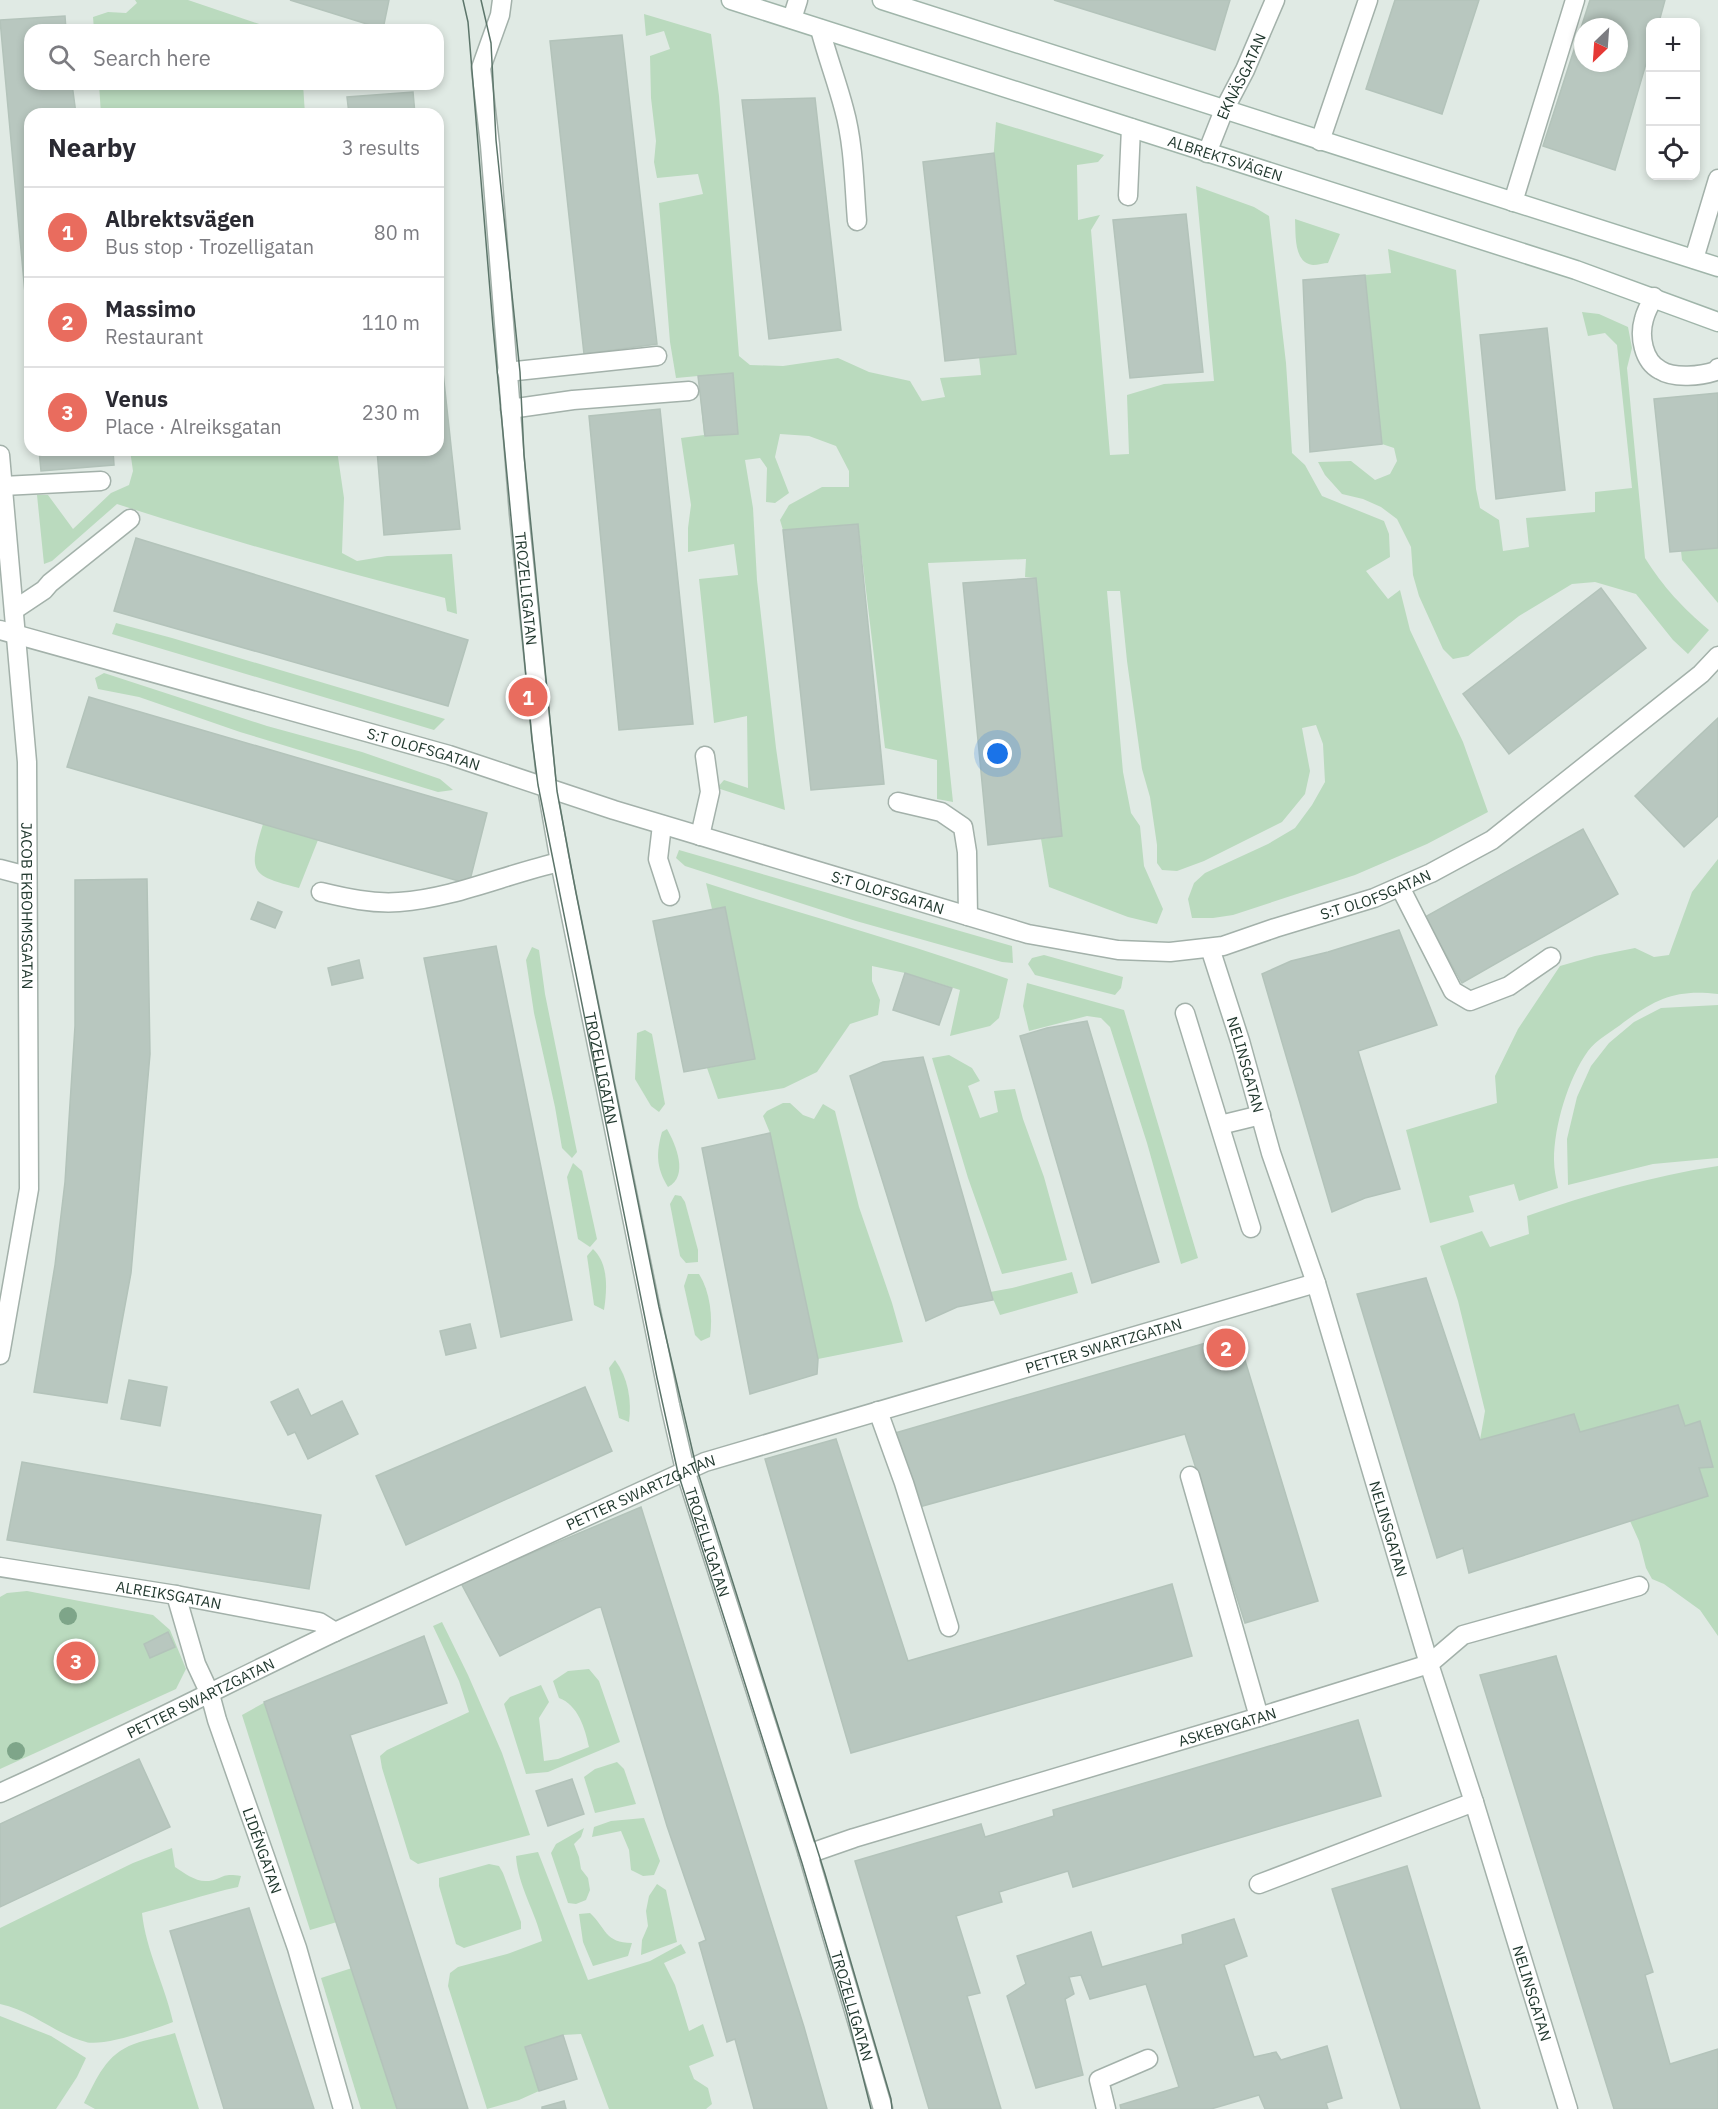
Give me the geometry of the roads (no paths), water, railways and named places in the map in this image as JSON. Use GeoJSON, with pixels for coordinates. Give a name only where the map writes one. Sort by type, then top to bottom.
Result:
{"type":"FeatureCollection","features":[{"type":"Feature","properties":{"kind":"street","name":"TROZELLIGATAN"},"geometry":{"type":"LineString","coordinates":[[502,0],[500,15],[482,68],[520,525],[547,788],[560,862],[685,1470],[808,1854],[883,2109]]}},
{"type":"Feature","properties":{"kind":"street","name":"ALBREKTSVÄGEN"},"geometry":{"type":"LineString","coordinates":[[731,0],[1576,270],[1718,322]]}},
{"type":"Feature","properties":{"kind":"street"},"geometry":{"type":"LineString","coordinates":[[792,20],[798,0]]}},
{"type":"Feature","properties":{"kind":"street"},"geometry":{"type":"LineString","coordinates":[[882,0],[1718,267]]}},
{"type":"Feature","properties":{"kind":"street","name":"EKNÄSGATAN"},"geometry":{"type":"LineString","coordinates":[[1207,153],[1224,110],[1245,70],[1275,0]]}},
{"type":"Feature","properties":{"kind":"street"},"geometry":{"type":"LineString","coordinates":[[1320,141],[1368,0]]}},
{"type":"Feature","properties":{"kind":"street"},"geometry":{"type":"LineString","coordinates":[[1513,202],[1575,0]]}},
{"type":"Feature","properties":{"kind":"street"},"geometry":{"type":"LineString","coordinates":[[820,29],[844,111],[852,160],[857,221]]}},
{"type":"Feature","properties":{"kind":"street"},"geometry":{"type":"LineString","coordinates":[[1128,196],[1131,128]]}},
{"type":"Feature","properties":{"kind":"street"},"geometry":{"type":"LineString","coordinates":[[1694,259],[1718,179]]}},
{"type":"Feature","properties":{"kind":"street"},"geometry":{"type":"LineString","coordinates":[[1654,297],[1644,319],[1642,341],[1647,358],[1660,370],[1677,374],[1700,376],[1716,371],[1718,368]]}},
{"type":"Feature","properties":{"kind":"street"},"geometry":{"type":"LineString","coordinates":[[507,372],[657,356]]}},
{"type":"Feature","properties":{"kind":"street"},"geometry":{"type":"LineString","coordinates":[[510,409],[573,400],[689,391]]}},
{"type":"Feature","properties":{"kind":"street","name":"JACOB EKBOHMSGATAN"},"geometry":{"type":"LineString","coordinates":[[0,455],[14,610],[8,632],[27,762],[29,1189],[5,1291],[0,1355]]}},
{"type":"Feature","properties":{"kind":"street"},"geometry":{"type":"LineString","coordinates":[[3,486],[101,481]]}},
{"type":"Feature","properties":{"kind":"street"},"geometry":{"type":"LineString","coordinates":[[14,610],[44,590],[130,519]]}},
{"type":"Feature","properties":{"kind":"street","name":"S:T OLOFSGATAN"},"geometry":{"type":"LineString","coordinates":[[8,632],[449,755],[662,825],[1028,933],[1118,950],[1170,952],[1223,946],[1374,898],[1431,873],[1492,840],[1701,674],[1718,656]]}},
{"type":"Feature","properties":{"kind":"street"},"geometry":{"type":"LineString","coordinates":[[700,836],[710,792],[705,756]]}},
{"type":"Feature","properties":{"kind":"street"},"geometry":{"type":"LineString","coordinates":[[898,802],[941,812],[963,827],[967,852],[968,916]]}},
{"type":"Feature","properties":{"kind":"street"},"geometry":{"type":"LineString","coordinates":[[662,825],[658,859],[670,896]]}},
{"type":"Feature","properties":{"kind":"street"},"geometry":{"type":"LineString","coordinates":[[321,892],[364,901],[398,902],[453,894],[560,862]]}},
{"type":"Feature","properties":{"kind":"street"},"geometry":{"type":"LineString","coordinates":[[0,869],[27,876]]}},
{"type":"Feature","properties":{"kind":"street"},"geometry":{"type":"LineString","coordinates":[[1400,887],[1453,991],[1470,1000],[1509,986],[1551,957]]}},
{"type":"Feature","properties":{"kind":"street","name":"NELINSGATAN"},"geometry":{"type":"LineString","coordinates":[[1210,948],[1240,1041],[1271,1153],[1316,1283],[1429,1664],[1474,1802],[1568,2109]]}},
{"type":"Feature","properties":{"kind":"street"},"geometry":{"type":"LineString","coordinates":[[1185,1013],[1251,1228]]}},
{"type":"Feature","properties":{"kind":"street"},"geometry":{"type":"LineString","coordinates":[[1220,1125],[1261,1115]]}},
{"type":"Feature","properties":{"kind":"street","name":"PETTER SWARTZGATAN"},"geometry":{"type":"LineString","coordinates":[[0,1792],[210,1694],[335,1632],[705,1462],[1316,1283]]}},
{"type":"Feature","properties":{"kind":"street"},"geometry":{"type":"LineString","coordinates":[[878,1411],[904,1484],[949,1627]]}},
{"type":"Feature","properties":{"kind":"street"},"geometry":{"type":"LineString","coordinates":[[1190,1476],[1259,1717]]}},
{"type":"Feature","properties":{"kind":"street","name":"ALREIKSGATAN"},"geometry":{"type":"LineString","coordinates":[[0,1567],[176,1595],[319,1622],[335,1632]]}},
{"type":"Feature","properties":{"kind":"street","name":"ASKEBYGATAN"},"geometry":{"type":"LineString","coordinates":[[808,1854],[854,1838],[1429,1664],[1463,1635],[1639,1586]]}},
{"type":"Feature","properties":{"kind":"street","name":"LIDÉNGATAN"},"geometry":{"type":"LineString","coordinates":[[176,1595],[196,1664],[210,1694],[217,1720],[297,1948],[343,2109]]}},
{"type":"Feature","properties":{"kind":"street"},"geometry":{"type":"LineString","coordinates":[[1259,1884],[1474,1802]]}},
{"type":"Feature","properties":{"kind":"street"},"geometry":{"type":"LineString","coordinates":[[1106,2109],[1099,2079],[1148,2059]]}},
{"type":"Feature","properties":{"kind":"tram line"},"geometry":{"type":"LineString","coordinates":[[463,0],[468,22],[493,327],[538,785],[678,1473],[802,1863],[847,2014],[871,2109]]}},
{"type":"Feature","properties":{"kind":"tram line"},"geometry":{"type":"LineString","coordinates":[[481,0],[491,43],[496,140],[520,372],[524,455],[557,791],[576,893],[659,1307],[696,1466],[825,1874],[892,2109]]}},
{"type":"Feature","properties":{"kind":"place","name":"Albrektsvägen"},"geometry":{"type":"Point","coordinates":[528,697]}},
{"type":"Feature","properties":{"kind":"place","name":"Massimo"},"geometry":{"type":"Point","coordinates":[1226,1348]}},
{"type":"Feature","properties":{"kind":"place","name":"Venus"},"geometry":{"type":"Point","coordinates":[76,1661]}}]}
